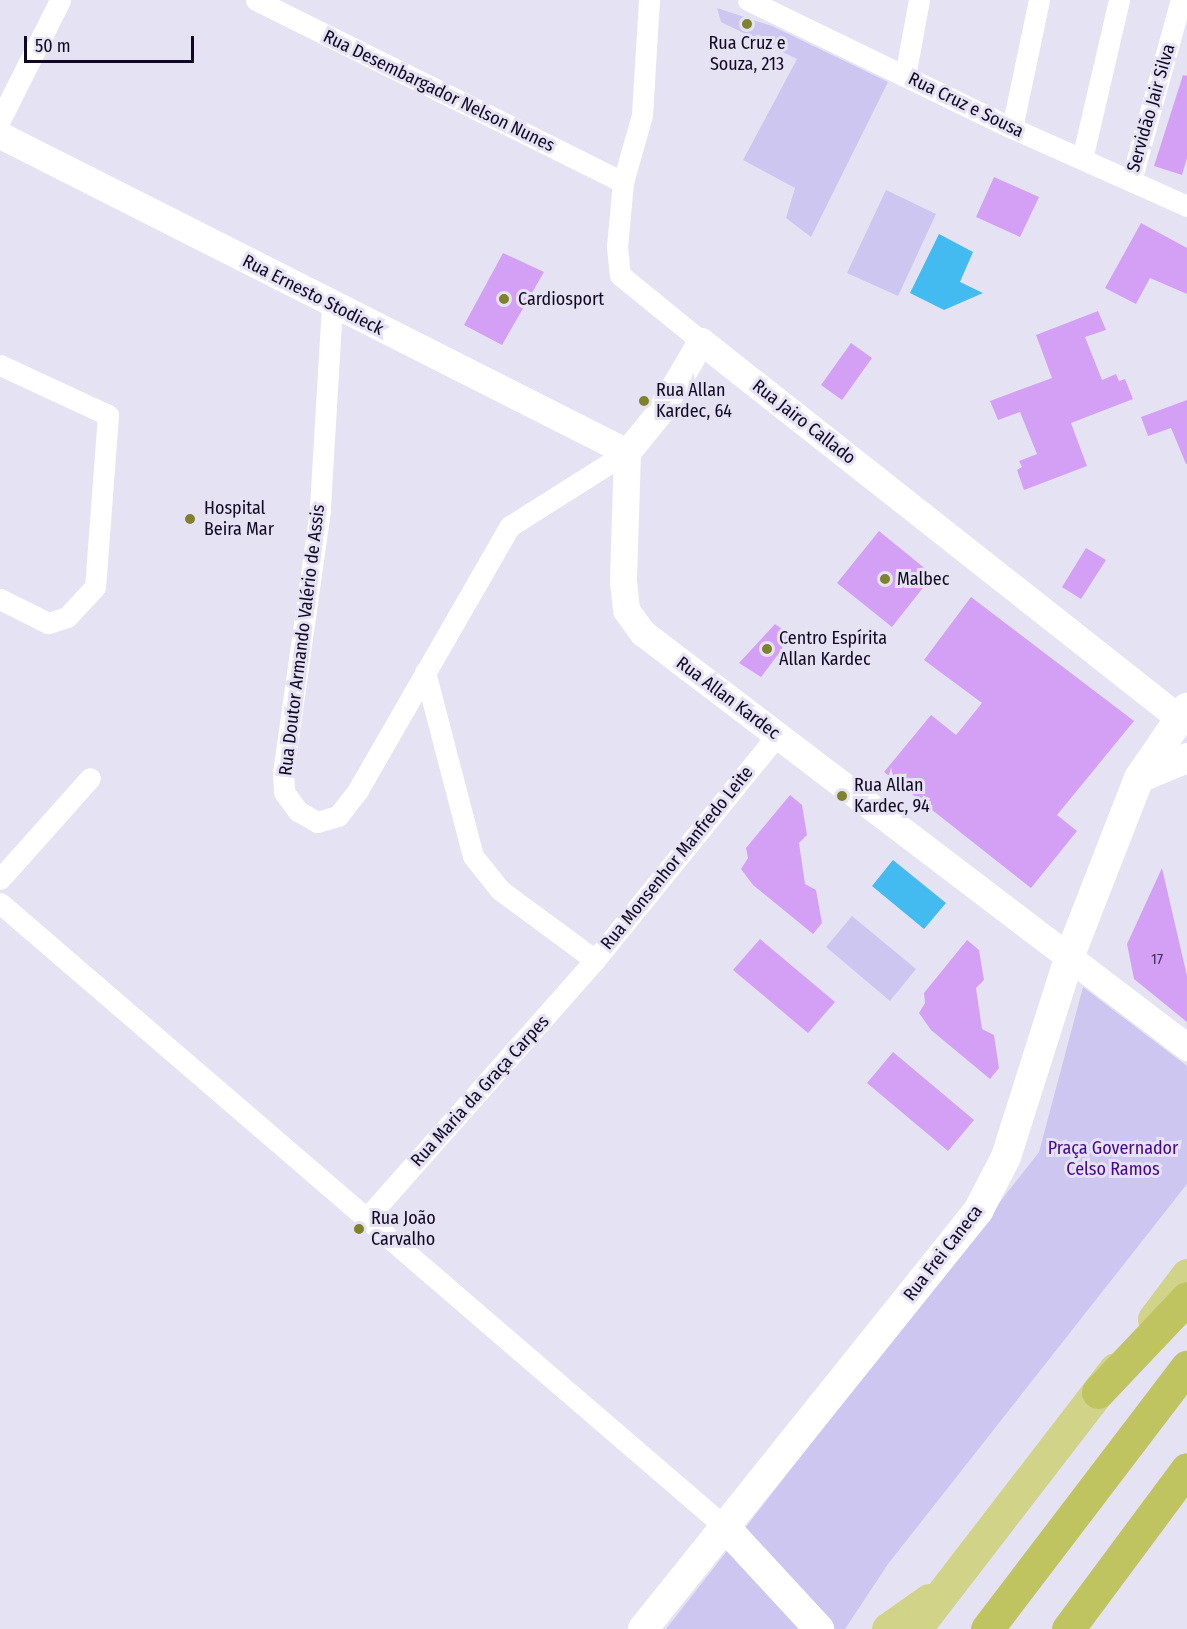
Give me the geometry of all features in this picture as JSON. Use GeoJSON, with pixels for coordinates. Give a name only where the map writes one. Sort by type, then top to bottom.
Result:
{"type":"FeatureCollection","features":[{"type":"Feature","properties":{"kind":"highway"},"geometry":{"type":"LineString","coordinates":[[1098,1392],[1187,1298]]}},
{"type":"Feature","properties":{"kind":"highway"},"geometry":{"type":"LineString","coordinates":[[987,1629],[1187,1366]]}},
{"type":"Feature","properties":{"kind":"highway"},"geometry":{"type":"LineString","coordinates":[[1068,1629],[1187,1469]]}},
{"type":"Feature","properties":{"kind":"main road","name":"Rua Frei Caneca"},"geometry":{"type":"LineString","coordinates":[[643,1629],[978,1211],[1006,1157],[1070,956],[1139,778],[1183,713]]}},
{"type":"Feature","properties":{"kind":"main road"},"geometry":{"type":"LineString","coordinates":[[1139,778],[1187,758]]}},
{"type":"Feature","properties":{"kind":"main road"},"geometry":{"type":"LineString","coordinates":[[915,1629],[1187,1275]]}},
{"type":"Feature","properties":{"kind":"main road"},"geometry":{"type":"LineString","coordinates":[[725,1527],[819,1629]]}},
{"type":"Feature","properties":{"kind":"main road"},"geometry":{"type":"LineString","coordinates":[[888,1629],[945,1588]]}},
{"type":"Feature","properties":{"kind":"street"},"geometry":{"type":"LineString","coordinates":[[0,120],[60,0]]}},
{"type":"Feature","properties":{"kind":"street","name":"Rua Desembargador Nelson Nunes"},"geometry":{"type":"LineString","coordinates":[[256,0],[623,182]]}},
{"type":"Feature","properties":{"kind":"street","name":"Rua Jairo Callado"},"geometry":{"type":"LineString","coordinates":[[649,0],[642,115],[623,182],[617,248],[620,275],[701,341],[1183,713]]}},
{"type":"Feature","properties":{"kind":"street","name":"Rua Cruz e Sousa"},"geometry":{"type":"LineString","coordinates":[[747,0],[772,4],[905,76],[1012,128],[1187,206]]}},
{"type":"Feature","properties":{"kind":"street"},"geometry":{"type":"LineString","coordinates":[[905,76],[919,0]]}},
{"type":"Feature","properties":{"kind":"street"},"geometry":{"type":"LineString","coordinates":[[1012,128],[1039,0]]}},
{"type":"Feature","properties":{"kind":"street"},"geometry":{"type":"LineString","coordinates":[[1082,159],[1119,0]]}},
{"type":"Feature","properties":{"kind":"street","name":"Servidão Jair Silva"},"geometry":{"type":"LineString","coordinates":[[1131,181],[1181,0]]}},
{"type":"Feature","properties":{"kind":"street","name":"Rua Ernesto Stodieck"},"geometry":{"type":"LineString","coordinates":[[0,135],[332,305],[627,452]]}},
{"type":"Feature","properties":{"kind":"street","name":"Rua Doutor Armando Valério de Assis"},"geometry":{"type":"LineString","coordinates":[[332,305],[320,510],[283,772],[284,792],[298,811],[317,822],[339,816],[510,526],[627,452]]}},
{"type":"Feature","properties":{"kind":"street"},"geometry":{"type":"LineString","coordinates":[[627,452],[659,413],[701,341]]}},
{"type":"Feature","properties":{"kind":"street"},"geometry":{"type":"LineString","coordinates":[[0,364],[108,416],[95,587],[67,617],[48,623],[0,599]]}},
{"type":"Feature","properties":{"kind":"street","name":"Rua Allan Kardec"},"geometry":{"type":"LineString","coordinates":[[627,452],[626,610],[643,633],[1070,956]]}},
{"type":"Feature","properties":{"kind":"street","name":"Rua Monsenhor Manfredo Leite"},"geometry":{"type":"LineString","coordinates":[[425,672],[473,856],[500,890],[595,960],[777,735]]}},
{"type":"Feature","properties":{"kind":"street"},"geometry":{"type":"LineString","coordinates":[[0,879],[90,778]]}},
{"type":"Feature","properties":{"kind":"street"},"geometry":{"type":"LineString","coordinates":[[0,903],[365,1220],[725,1527]]}},
{"type":"Feature","properties":{"kind":"street"},"geometry":{"type":"LineString","coordinates":[[1070,956],[1187,1047]]}},
{"type":"Feature","properties":{"kind":"street","name":"Rua Maria da Graça Carpes"},"geometry":{"type":"LineString","coordinates":[[365,1220],[595,960]]}},
{"type":"Feature","properties":{"kind":"green space"},"geometry":{"type":"Polygon","coordinates":[[[717,8],[772,26],[888,82],[811,237],[786,218],[795,188],[743,160],[797,59],[721,22],[717,8]]]}},
{"type":"Feature","properties":{"kind":"green space"},"geometry":{"type":"Polygon","coordinates":[[[886,190],[936,214],[898,296],[847,273],[886,190]]]}},
{"type":"Feature","properties":{"kind":"green space"},"geometry":{"type":"Polygon","coordinates":[[[852,916],[916,969],[890,1001],[826,947],[852,916]]]}},
{"type":"Feature","properties":{"kind":"green space","name":"Praça Governador Celso Ramos"},"geometry":{"type":"Polygon","coordinates":[[[1083,987],[1187,1066],[1187,1184],[888,1564],[845,1629],[666,1629],[1039,1152],[1083,987]]]}},
{"type":"Feature","properties":{"kind":"water"},"geometry":{"type":"Polygon","coordinates":[[[939,234],[973,252],[960,282],[983,293],[944,310],[910,293],[939,234]]]}},
{"type":"Feature","properties":{"kind":"water"},"geometry":{"type":"Polygon","coordinates":[[[893,860],[946,903],[924,929],[872,886],[893,860]]]}},
{"type":"Feature","properties":{"kind":"building"},"geometry":{"type":"Polygon","coordinates":[[[1183,75],[1187,76],[1187,158],[1182,175],[1154,166],[1183,75]]]}},
{"type":"Feature","properties":{"kind":"building"},"geometry":{"type":"Polygon","coordinates":[[[994,177],[1039,197],[1020,237],[976,217],[994,177]]]}},
{"type":"Feature","properties":{"kind":"building"},"geometry":{"type":"Polygon","coordinates":[[[1141,223],[1187,248],[1187,294],[1150,278],[1136,304],[1105,288],[1141,223]]]}},
{"type":"Feature","properties":{"kind":"building","name":"Cardiosport"},"geometry":{"type":"Polygon","coordinates":[[[503,253],[544,272],[502,345],[464,325],[503,253]]]}},
{"type":"Feature","properties":{"kind":"building"},"geometry":{"type":"Polygon","coordinates":[[[1098,311],[1106,330],[1085,337],[1102,380],[1116,374],[1119,381],[1125,379],[1133,399],[1071,423],[1087,466],[1024,490],[1017,470],[1022,467],[1019,461],[1037,454],[1020,412],[998,420],[990,401],[1052,378],[1036,335],[1098,311]]]}},
{"type":"Feature","properties":{"kind":"building"},"geometry":{"type":"Polygon","coordinates":[[[851,343],[872,358],[842,400],[821,385],[851,343]]]}},
{"type":"Feature","properties":{"kind":"building"},"geometry":{"type":"Polygon","coordinates":[[[1187,400],[1186,464],[1171,428],[1148,436],[1141,417],[1187,400]]]}},
{"type":"Feature","properties":{"kind":"building","name":"Malbec"},"geometry":{"type":"Polygon","coordinates":[[[879,531],[933,575],[892,627],[837,583],[879,531]]]}},
{"type":"Feature","properties":{"kind":"building"},"geometry":{"type":"Polygon","coordinates":[[[1086,548],[1106,560],[1081,599],[1062,587],[1086,548]]]}},
{"type":"Feature","properties":{"kind":"building"},"geometry":{"type":"Polygon","coordinates":[[[971,597],[1134,721],[1057,815],[1077,831],[1031,888],[884,772],[931,715],[956,735],[982,703],[924,660],[971,597]]]}},
{"type":"Feature","properties":{"kind":"building","name":"Centro Espírita Allan Kardec"},"geometry":{"type":"Polygon","coordinates":[[[775,624],[792,636],[761,677],[739,663],[775,624]]]}},
{"type":"Feature","properties":{"kind":"building"},"geometry":{"type":"Polygon","coordinates":[[[790,795],[802,805],[807,835],[799,843],[805,884],[816,890],[822,923],[813,934],[753,885],[741,869],[748,858],[746,848],[790,795]]]}},
{"type":"Feature","properties":{"kind":"building"},"geometry":{"type":"Polygon","coordinates":[[[1162,868],[1187,976],[1187,1022],[1134,979],[1127,944],[1162,868]]]}},
{"type":"Feature","properties":{"kind":"building"},"geometry":{"type":"Polygon","coordinates":[[[760,939],[835,1002],[808,1033],[733,970],[760,939]]]}},
{"type":"Feature","properties":{"kind":"building"},"geometry":{"type":"Polygon","coordinates":[[[967,940],[979,950],[984,980],[976,988],[982,1029],[994,1035],[999,1068],[990,1079],[931,1030],[919,1013],[925,1003],[924,993],[967,940]]]}},
{"type":"Feature","properties":{"kind":"building"},"geometry":{"type":"Polygon","coordinates":[[[893,1052],[974,1120],[948,1151],[867,1083],[893,1052]]]}},
{"type":"Feature","properties":{"kind":"place","name":"Rua Cruz e Souza, 213"},"geometry":{"type":"Point","coordinates":[747,24]}},
{"type":"Feature","properties":{"kind":"place","name":"Cardiosport"},"geometry":{"type":"Point","coordinates":[504,299]}},
{"type":"Feature","properties":{"kind":"place","name":"Rua Allan Kardec, 64"},"geometry":{"type":"Point","coordinates":[644,401]}},
{"type":"Feature","properties":{"kind":"place","name":"Hospital Beira Mar"},"geometry":{"type":"Point","coordinates":[190,519]}},
{"type":"Feature","properties":{"kind":"place","name":"Malbec"},"geometry":{"type":"Point","coordinates":[885,579]}},
{"type":"Feature","properties":{"kind":"place","name":"Centro Espírita Allan Kardec"},"geometry":{"type":"Point","coordinates":[767,649]}},
{"type":"Feature","properties":{"kind":"place","name":"Rua Allan Kardec, 94"},"geometry":{"type":"Point","coordinates":[842,796]}},
{"type":"Feature","properties":{"kind":"place","name":"Rua João Carvalho"},"geometry":{"type":"Point","coordinates":[359,1229]}}]}
